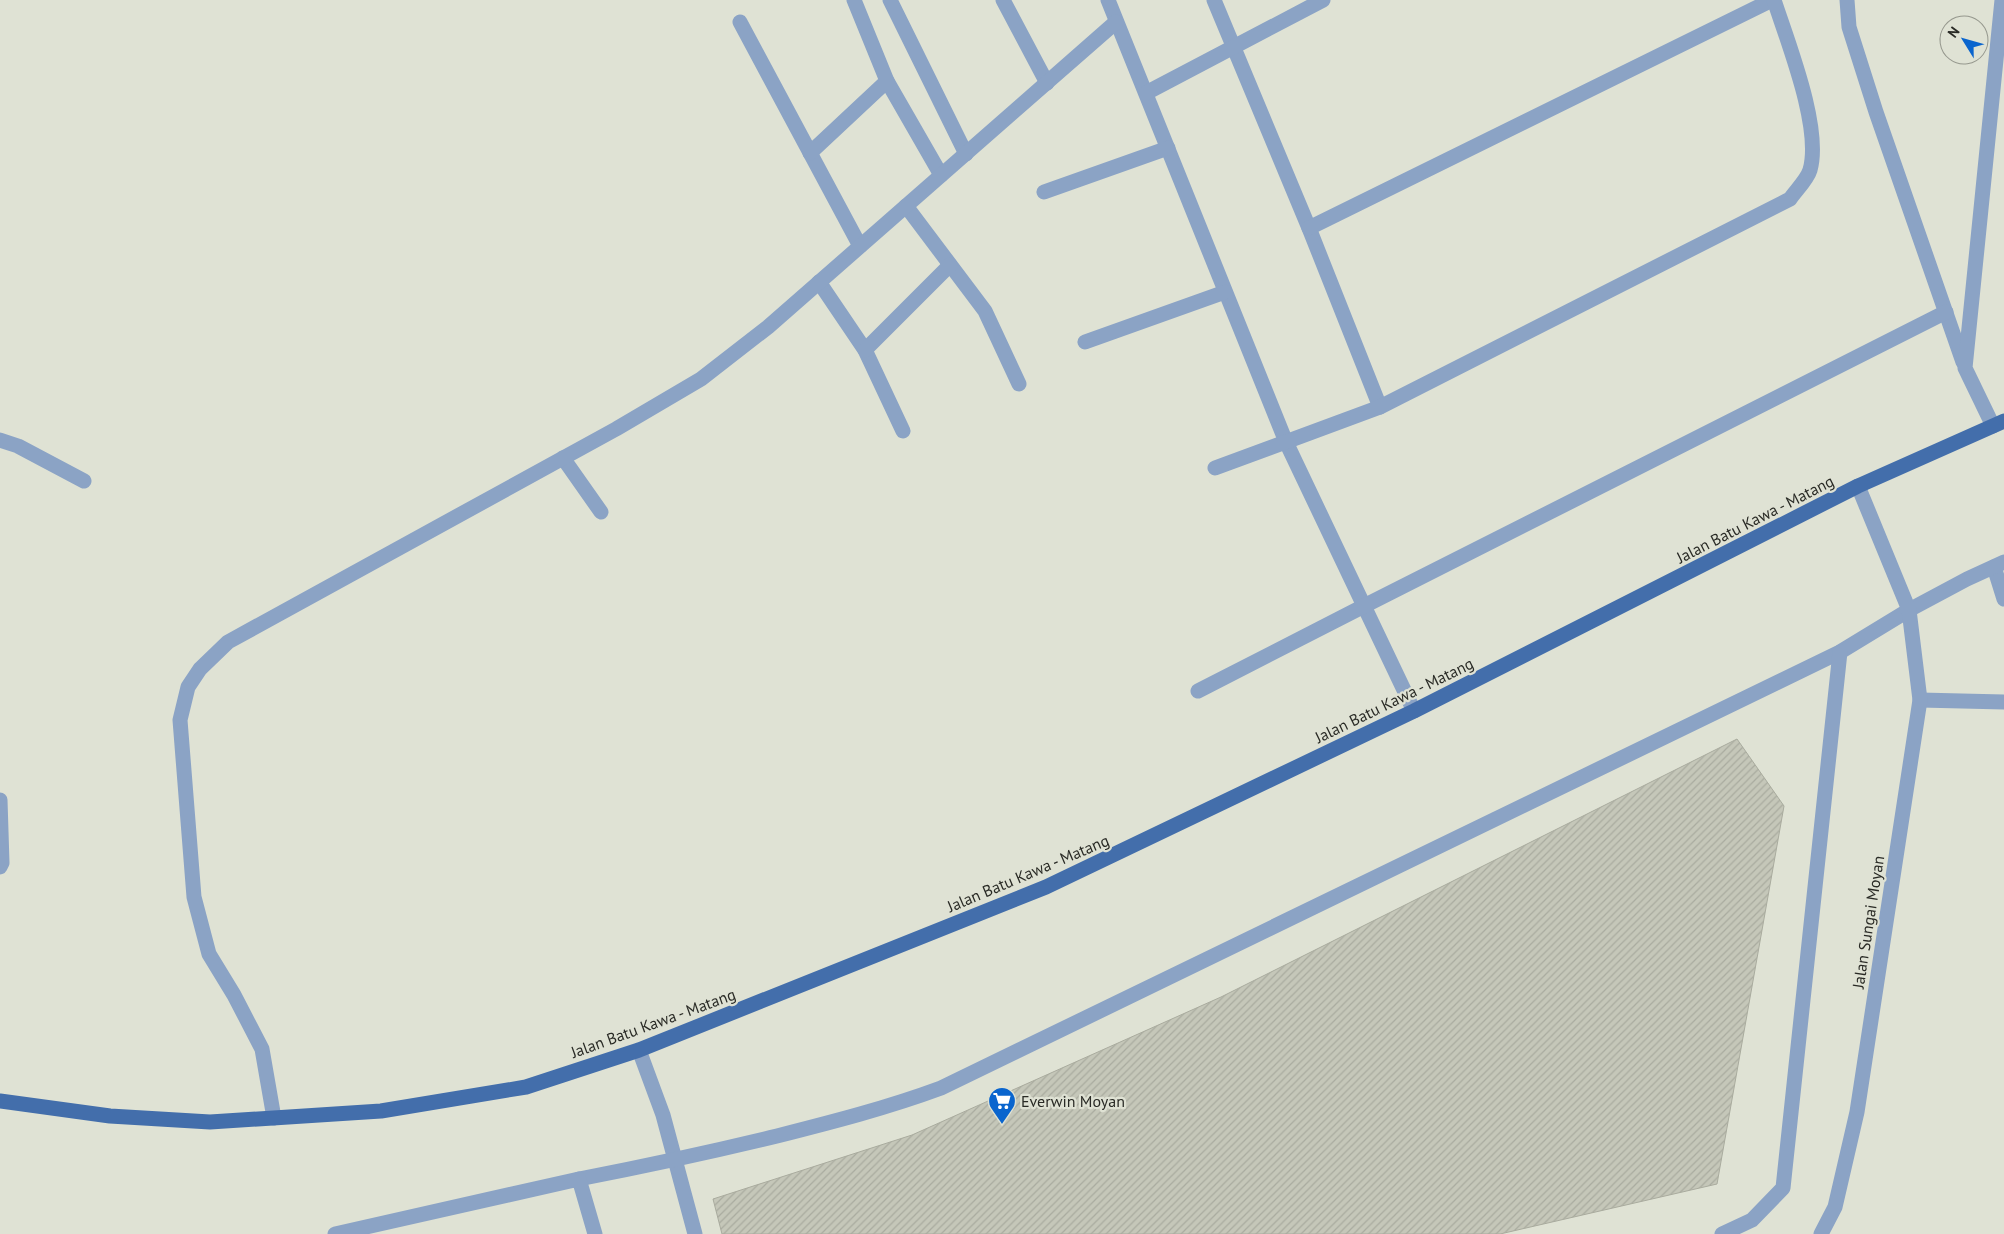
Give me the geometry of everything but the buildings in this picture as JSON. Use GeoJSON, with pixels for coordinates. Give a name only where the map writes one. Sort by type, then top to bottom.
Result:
{"type":"FeatureCollection","features":[{"type":"Feature","properties":{"kind":"main road","name":"Jalan Batu Kawa - Matang"},"geometry":{"type":"LineString","coordinates":[[0,1101],[110,1116],[210,1122],[381,1111],[526,1087],[638,1050],[1046,887],[1414,711],[1858,486],[1999,423]]}},
{"type":"Feature","properties":{"kind":"street"},"geometry":{"type":"LineString","coordinates":[[854,0],[887,81],[941,175]]}},
{"type":"Feature","properties":{"kind":"street"},"geometry":{"type":"LineString","coordinates":[[890,0],[966,154]]}},
{"type":"Feature","properties":{"kind":"street"},"geometry":{"type":"LineString","coordinates":[[1003,0],[1046,83]]}},
{"type":"Feature","properties":{"kind":"street"},"geometry":{"type":"LineString","coordinates":[[1108,0],[1286,442],[1414,711]]}},
{"type":"Feature","properties":{"kind":"street"},"geometry":{"type":"LineString","coordinates":[[1214,0],[1235,46],[1310,228],[1380,407]]}},
{"type":"Feature","properties":{"kind":"street"},"geometry":{"type":"LineString","coordinates":[[1146,93],[1324,0]]}},
{"type":"Feature","properties":{"kind":"street"},"geometry":{"type":"LineString","coordinates":[[1215,468],[1380,407],[1790,198],[1809,173],[1813,156],[1806,102],[1773,0],[1310,228]]}},
{"type":"Feature","properties":{"kind":"street"},"geometry":{"type":"LineString","coordinates":[[1847,0],[1849,28],[1965,368],[1999,423]]}},
{"type":"Feature","properties":{"kind":"street"},"geometry":{"type":"LineString","coordinates":[[1965,368],[2002,0]]}},
{"type":"Feature","properties":{"kind":"street"},"geometry":{"type":"LineString","coordinates":[[740,22],[860,246]]}},
{"type":"Feature","properties":{"kind":"street"},"geometry":{"type":"LineString","coordinates":[[274,1118],[262,1049],[234,995],[209,954],[194,897],[180,720],[188,686],[200,669],[228,642],[616,429],[701,379],[768,327],[1116,22]]}},
{"type":"Feature","properties":{"kind":"street"},"geometry":{"type":"LineString","coordinates":[[810,153],[887,81]]}},
{"type":"Feature","properties":{"kind":"street"},"geometry":{"type":"LineString","coordinates":[[1044,192],[1168,148]]}},
{"type":"Feature","properties":{"kind":"street"},"geometry":{"type":"LineString","coordinates":[[906,206],[985,311],[1019,384]]}},
{"type":"Feature","properties":{"kind":"street"},"geometry":{"type":"LineString","coordinates":[[865,350],[950,265]]}},
{"type":"Feature","properties":{"kind":"street"},"geometry":{"type":"LineString","coordinates":[[819,282],[865,350],[903,432]]}},
{"type":"Feature","properties":{"kind":"street"},"geometry":{"type":"LineString","coordinates":[[1085,342],[1225,292]]}},
{"type":"Feature","properties":{"kind":"street"},"geometry":{"type":"LineString","coordinates":[[1198,691],[1946,312]]}},
{"type":"Feature","properties":{"kind":"street"},"geometry":{"type":"LineString","coordinates":[[0,440],[18,446],[84,481]]}},
{"type":"Feature","properties":{"kind":"street"},"geometry":{"type":"LineString","coordinates":[[563,458],[601,512]]}},
{"type":"Feature","properties":{"kind":"street","name":"Jalan Sungai Moyan"},"geometry":{"type":"LineString","coordinates":[[1821,1234],[1835,1208],[1857,1112],[1920,700],[1910,610],[1858,486]]}},
{"type":"Feature","properties":{"kind":"street"},"geometry":{"type":"LineString","coordinates":[[335,1234],[579,1179],[675,1160],[899,1104],[941,1088],[1120,999],[1840,652],[1910,610],[1999,564],[2004,599]]}},
{"type":"Feature","properties":{"kind":"street"},"geometry":{"type":"LineString","coordinates":[[1722,1234],[1752,1220],[1783,1188],[1840,652]]}},
{"type":"Feature","properties":{"kind":"street"},"geometry":{"type":"LineString","coordinates":[[1920,700],[2004,702]]}},
{"type":"Feature","properties":{"kind":"street"},"geometry":{"type":"LineString","coordinates":[[0,800],[2,862],[0,867]]}},
{"type":"Feature","properties":{"kind":"street"},"geometry":{"type":"LineString","coordinates":[[638,1050],[663,1115],[695,1234]]}},
{"type":"Feature","properties":{"kind":"street"},"geometry":{"type":"LineString","coordinates":[[579,1179],[595,1234]]}},
{"type":"Feature","properties":{"kind":"place","name":"Everwin Moyan"},"geometry":{"type":"Point","coordinates":[1002,1125]}}]}
